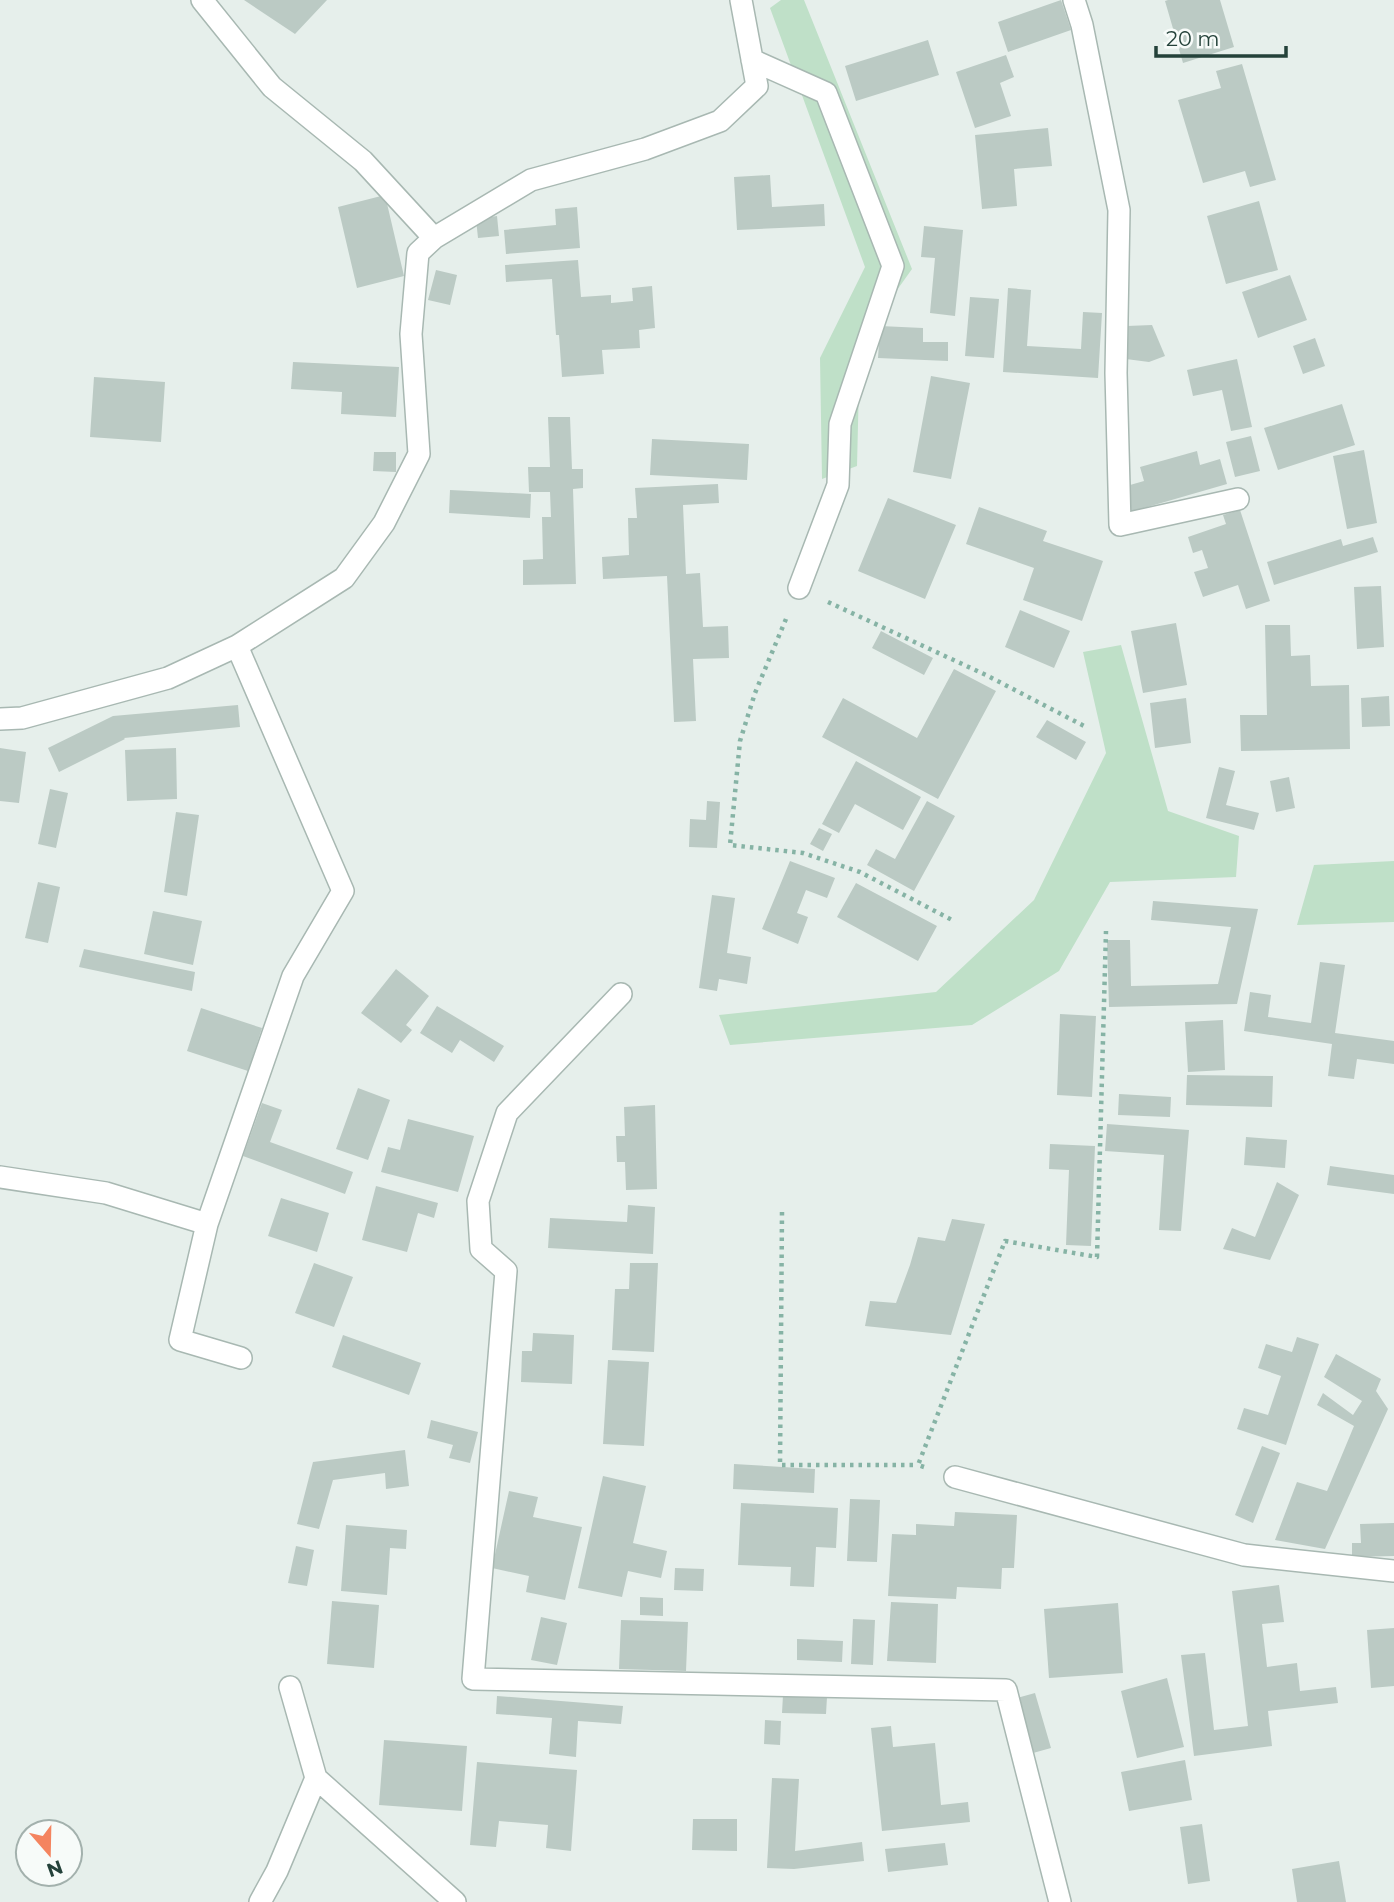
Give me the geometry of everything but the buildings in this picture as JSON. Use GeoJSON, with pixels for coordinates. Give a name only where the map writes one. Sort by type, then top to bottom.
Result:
{"type":"FeatureCollection","features":[{"type":"Feature","properties":{"kind":"street"},"geometry":{"type":"LineString","coordinates":[[202,0],[272,87],[363,161],[434,238]]}},
{"type":"Feature","properties":{"kind":"street"},"geometry":{"type":"LineString","coordinates":[[0,719],[22,718],[168,678],[237,646],[344,578],[384,523],[419,454],[411,334],[418,253],[434,238],[531,180],[645,149],[720,121],[757,86],[741,0]]}},
{"type":"Feature","properties":{"kind":"street"},"geometry":{"type":"LineString","coordinates":[[1074,0],[1082,25],[1119,210],[1116,373],[1120,525],[1238,499]]}},
{"type":"Feature","properties":{"kind":"street"},"geometry":{"type":"LineString","coordinates":[[752,60],[826,93],[893,266],[839,424],[838,485],[799,589]]}},
{"type":"Feature","properties":{"kind":"street"},"geometry":{"type":"LineString","coordinates":[[237,646],[343,891],[293,976],[207,1224],[180,1340],[241,1358]]}},
{"type":"Feature","properties":{"kind":"street"},"geometry":{"type":"LineString","coordinates":[[621,994],[507,1113],[478,1200],[481,1249],[506,1271],[473,1679],[1006,1690],[1060,1902]]}},
{"type":"Feature","properties":{"kind":"street"},"geometry":{"type":"LineString","coordinates":[[0,1177],[106,1193],[207,1224]]}},
{"type":"Feature","properties":{"kind":"street"},"geometry":{"type":"LineString","coordinates":[[955,1477],[1244,1555],[1394,1572]]}},
{"type":"Feature","properties":{"kind":"street"},"geometry":{"type":"LineString","coordinates":[[290,1687],[316,1778],[455,1902]]}},
{"type":"Feature","properties":{"kind":"street"},"geometry":{"type":"LineString","coordinates":[[260,1902],[316,1778]]}},
{"type":"Feature","properties":{"kind":"path"},"geometry":{"type":"LineString","coordinates":[[954,921],[860,872],[803,853],[730,845],[740,741],[755,693],[799,589],[986,675],[1086,727]]}},
{"type":"Feature","properties":{"kind":"path"},"geometry":{"type":"LineString","coordinates":[[918,1465],[1004,1241],[1097,1257],[1105,931]]}},
{"type":"Feature","properties":{"kind":"path"},"geometry":{"type":"LineString","coordinates":[[782,1212],[780,1465],[918,1465],[955,1477]]}},
{"type":"Feature","properties":{"kind":"green space"},"geometry":{"type":"Polygon","coordinates":[[[781,0],[804,0],[912,269],[860,342],[857,466],[822,479],[820,358],[865,267],[770,8],[781,0]]]}},
{"type":"Feature","properties":{"kind":"green space"},"geometry":{"type":"Polygon","coordinates":[[[1121,645],[1168,811],[1239,836],[1236,877],[1110,882],[1059,971],[972,1025],[730,1045],[719,1015],[936,992],[1034,900],[1106,753],[1083,652],[1121,645]]]}},
{"type":"Feature","properties":{"kind":"green space"},"geometry":{"type":"Polygon","coordinates":[[[1394,861],[1394,922],[1297,925],[1314,865],[1394,861]]]}}]}
